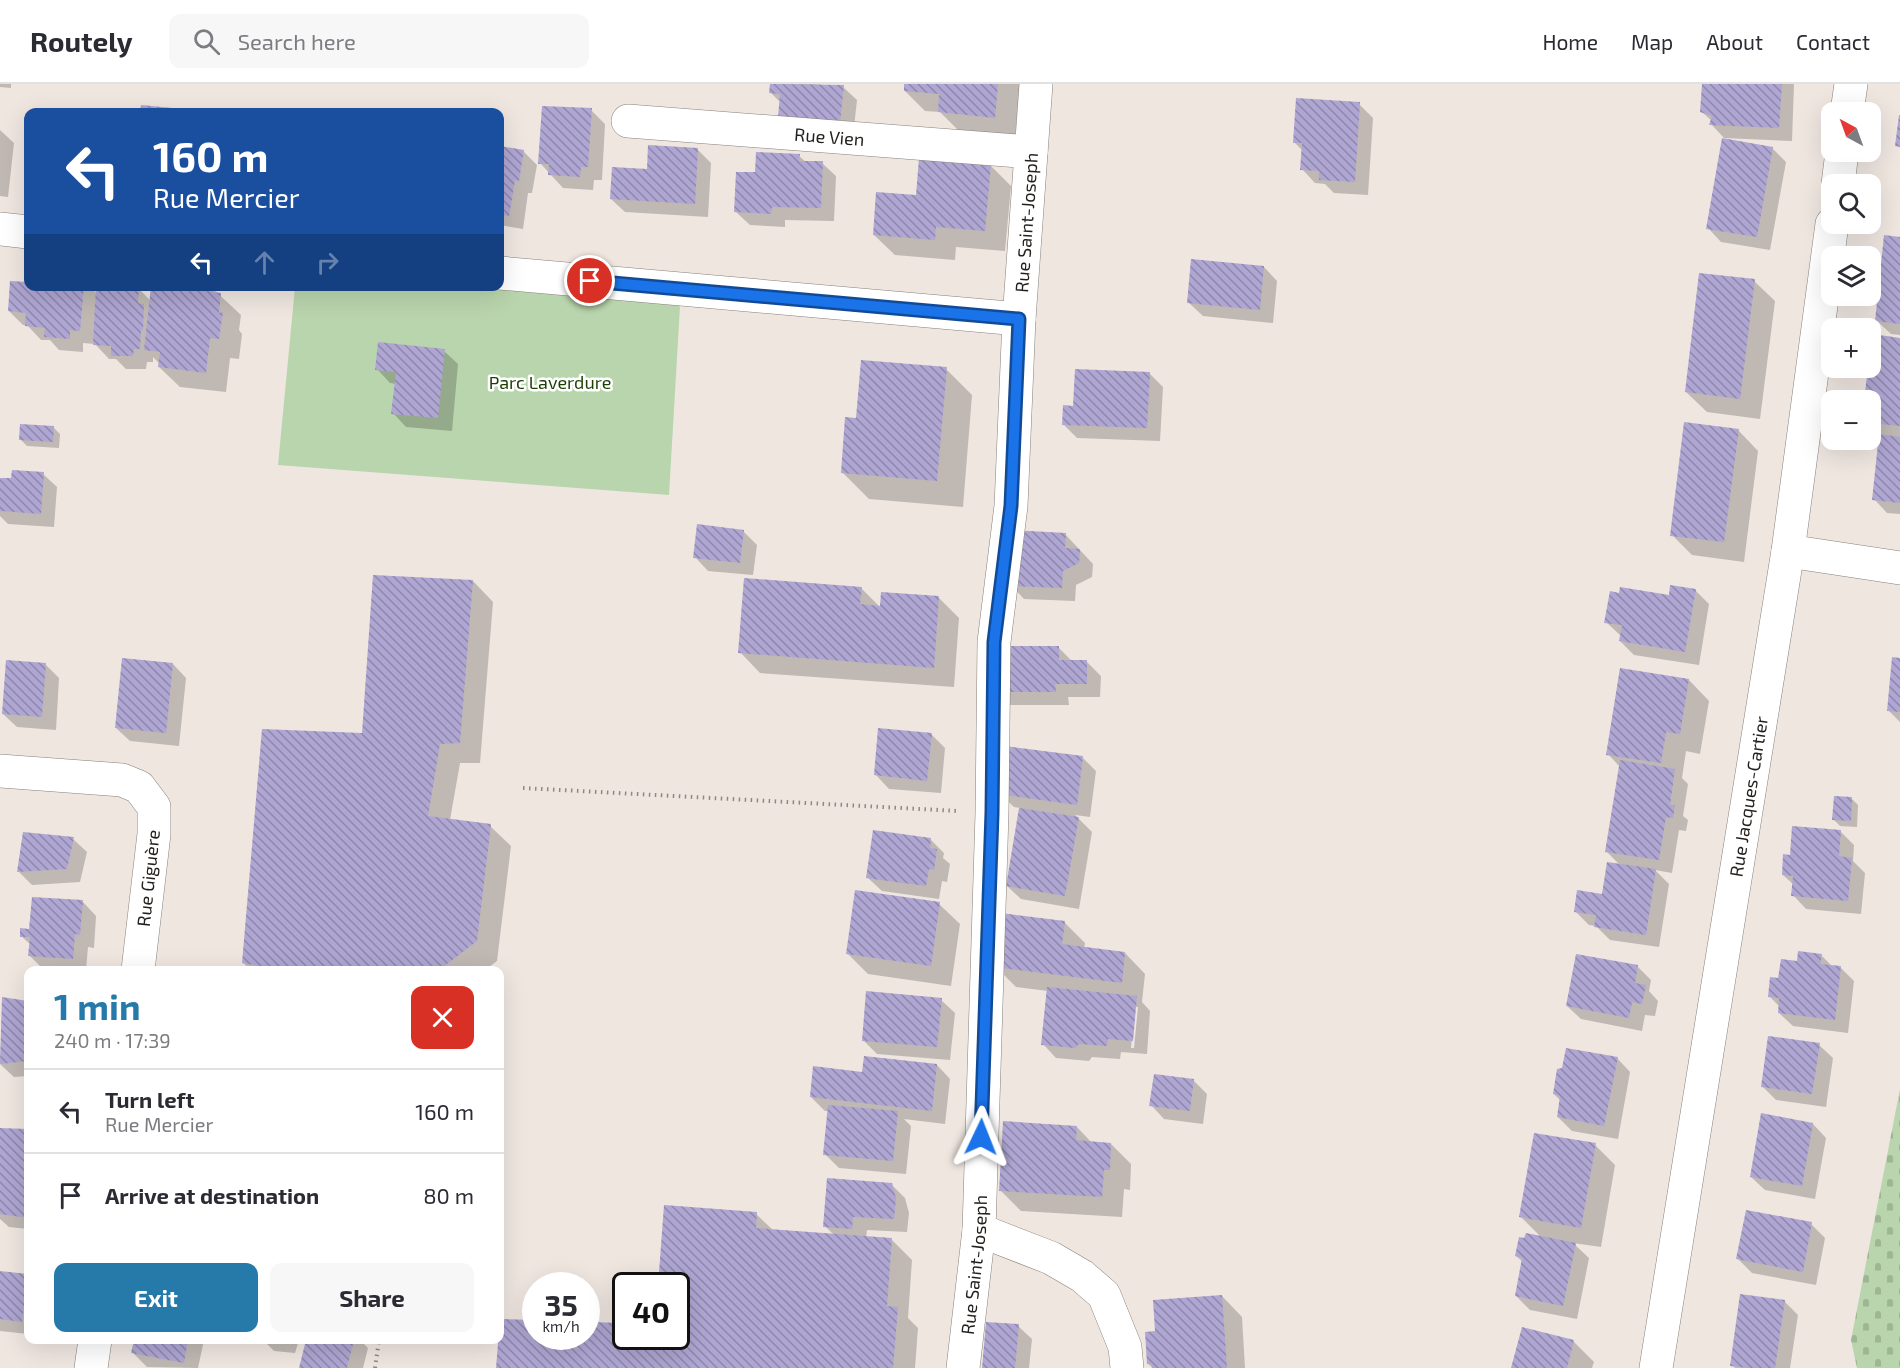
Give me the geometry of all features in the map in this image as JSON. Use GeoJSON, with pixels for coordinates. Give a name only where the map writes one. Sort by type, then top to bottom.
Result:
{"type":"FeatureCollection","features":[{"type":"Feature","properties":{"kind":"street","name":"Rue Saint-Joseph"},"geometry":{"type":"LineString","coordinates":[[963,1368],[978,1230],[992,813],[994,642],[1011,506],[1019,319],[1036,84]]}},
{"type":"Feature","properties":{"kind":"street"},"geometry":{"type":"LineString","coordinates":[[1849,102],[1851,84]]}},
{"type":"Feature","properties":{"kind":"street","name":"Rue Vien"},"geometry":{"type":"LineString","coordinates":[[628,121],[1031,152]]}},
{"type":"Feature","properties":{"kind":"street"},"geometry":{"type":"LineString","coordinates":[[0,229],[24,232]]}},
{"type":"Feature","properties":{"kind":"street","name":"Rue Jacques-Cartier"},"geometry":{"type":"LineString","coordinates":[[1656,1368],[1788,551],[1831,234]]}},
{"type":"Feature","properties":{"kind":"street"},"geometry":{"type":"LineString","coordinates":[[504,273],[1019,319]]}},
{"type":"Feature","properties":{"kind":"street"},"geometry":{"type":"LineString","coordinates":[[1788,551],[1900,568]]}},
{"type":"Feature","properties":{"kind":"street","name":"Rue Giguère"},"geometry":{"type":"LineString","coordinates":[[0,771],[122,780],[139,787],[154,807],[154,834],[138,966]]}},
{"type":"Feature","properties":{"kind":"street"},"geometry":{"type":"LineString","coordinates":[[978,1230],[1052,1258],[1082,1276],[1104,1295],[1125,1347],[1126,1368]]}},
{"type":"Feature","properties":{"kind":"street"},"geometry":{"type":"LineString","coordinates":[[92,1368],[95,1344]]}},
{"type":"Feature","properties":{"kind":"path"},"geometry":{"type":"LineString","coordinates":[[523,788],[992,813]]}},
{"type":"Feature","properties":{"kind":"path"},"geometry":{"type":"LineString","coordinates":[[375,1368],[378,1344]]}},
{"type":"Feature","properties":{"kind":"green space","name":"Parc Laverdure"},"geometry":{"type":"Polygon","coordinates":[[[504,286],[681,289],[669,495],[278,465],[295,291],[504,291],[504,286]]]}},
{"type":"Feature","properties":{"kind":"green space"},"geometry":{"type":"Polygon","coordinates":[[[1900,1089],[1900,1368],[1857,1368],[1851,1340],[1900,1089]]]}},
{"type":"Feature","properties":{"kind":"building"},"geometry":{"type":"Polygon","coordinates":[[[770,84],[844,85],[840,123],[778,117],[780,94],[769,93],[770,84]]]}},
{"type":"Feature","properties":{"kind":"building"},"geometry":{"type":"Polygon","coordinates":[[[904,84],[998,84],[995,118],[938,112],[939,94],[904,91],[904,84]]]}},
{"type":"Feature","properties":{"kind":"building"},"geometry":{"type":"Polygon","coordinates":[[[1702,84],[1782,84],[1779,128],[1709,125],[1712,116],[1700,112],[1702,84]]]}},
{"type":"Feature","properties":{"kind":"building"},"geometry":{"type":"Polygon","coordinates":[[[1296,98],[1360,102],[1355,182],[1319,180],[1319,171],[1300,170],[1302,143],[1293,143],[1296,98]]]}},
{"type":"Feature","properties":{"kind":"building"},"geometry":{"type":"Polygon","coordinates":[[[141,105],[172,108],[141,108],[141,105]]]}},
{"type":"Feature","properties":{"kind":"building"},"geometry":{"type":"Polygon","coordinates":[[[542,106],[592,108],[588,167],[581,167],[580,177],[548,175],[549,164],[538,164],[542,106]]]}},
{"type":"Feature","properties":{"kind":"building"},"geometry":{"type":"Polygon","coordinates":[[[1900,115],[1900,147],[1895,146],[1900,115]]]}},
{"type":"Feature","properties":{"kind":"building"},"geometry":{"type":"Polygon","coordinates":[[[1722,138],[1773,147],[1757,237],[1706,229],[1722,138]]]}},
{"type":"Feature","properties":{"kind":"building"},"geometry":{"type":"Polygon","coordinates":[[[648,145],[698,148],[695,204],[610,199],[612,167],[647,169],[648,145]]]}},
{"type":"Feature","properties":{"kind":"building"},"geometry":{"type":"Polygon","coordinates":[[[504,147],[524,150],[519,181],[515,180],[509,216],[504,215],[504,147]]]}},
{"type":"Feature","properties":{"kind":"building"},"geometry":{"type":"Polygon","coordinates":[[[756,152],[800,154],[799,161],[823,161],[821,208],[772,207],[771,214],[734,212],[736,172],[755,172],[756,152]]]}},
{"type":"Feature","properties":{"kind":"building"},"geometry":{"type":"Polygon","coordinates":[[[919,158],[991,164],[985,231],[936,227],[935,240],[873,235],[876,192],[916,195],[919,158]]]}},
{"type":"Feature","properties":{"kind":"building"},"geometry":{"type":"Polygon","coordinates":[[[1884,235],[1900,237],[1900,324],[1881,322],[1881,318],[1875,318],[1877,306],[1881,306],[1884,235]]]}},
{"type":"Feature","properties":{"kind":"building"},"geometry":{"type":"Polygon","coordinates":[[[1191,259],[1264,266],[1260,310],[1187,303],[1191,259]]]}},
{"type":"Feature","properties":{"kind":"building"},"geometry":{"type":"Polygon","coordinates":[[[1699,273],[1755,279],[1740,399],[1685,392],[1699,273]]]}},
{"type":"Feature","properties":{"kind":"building"},"geometry":{"type":"Polygon","coordinates":[[[10,281],[24,282],[24,291],[84,291],[80,331],[70,330],[70,339],[44,337],[45,328],[25,326],[26,313],[8,311],[10,281]]]}},
{"type":"Feature","properties":{"kind":"building"},"geometry":{"type":"Polygon","coordinates":[[[96,291],[139,291],[138,303],[144,304],[140,349],[134,349],[133,356],[111,356],[111,346],[93,345],[96,291]]]}},
{"type":"Feature","properties":{"kind":"building"},"geometry":{"type":"Polygon","coordinates":[[[150,291],[221,293],[219,313],[223,312],[219,339],[210,338],[206,373],[158,367],[160,352],[144,350],[150,291]]]}},
{"type":"Feature","properties":{"kind":"building"},"geometry":{"type":"Polygon","coordinates":[[[1881,335],[1900,338],[1900,426],[1881,424],[1881,390],[1865,390],[1867,378],[1881,378],[1881,335]]]}},
{"type":"Feature","properties":{"kind":"building"},"geometry":{"type":"Polygon","coordinates":[[[378,342],[445,349],[438,418],[391,414],[396,372],[375,370],[378,342]]]}},
{"type":"Feature","properties":{"kind":"building"},"geometry":{"type":"Polygon","coordinates":[[[861,360],[947,367],[937,481],[841,473],[845,417],[856,418],[861,360]]]}},
{"type":"Feature","properties":{"kind":"building"},"geometry":{"type":"Polygon","coordinates":[[[1075,369],[1150,372],[1147,428],[1062,425],[1063,405],[1073,406],[1075,369]]]}},
{"type":"Feature","properties":{"kind":"building"},"geometry":{"type":"Polygon","coordinates":[[[1684,422],[1739,429],[1724,542],[1670,536],[1684,422]]]}},
{"type":"Feature","properties":{"kind":"building"},"geometry":{"type":"Polygon","coordinates":[[[20,424],[54,426],[53,442],[19,440],[20,424]]]}},
{"type":"Feature","properties":{"kind":"building"},"geometry":{"type":"Polygon","coordinates":[[[1881,434],[1900,437],[1900,503],[1872,500],[1877,450],[1881,450],[1881,434]]]}},
{"type":"Feature","properties":{"kind":"building"},"geometry":{"type":"Polygon","coordinates":[[[12,470],[44,472],[41,514],[0,511],[0,478],[11,478],[12,470]]]}},
{"type":"Feature","properties":{"kind":"building"},"geometry":{"type":"Polygon","coordinates":[[[697,524],[744,530],[740,563],[693,558],[697,524]]]}},
{"type":"Feature","properties":{"kind":"building"},"geometry":{"type":"Polygon","coordinates":[[[1013,530],[1066,533],[1065,548],[1080,549],[1079,563],[1063,571],[1062,588],[1009,586],[1013,530]]]}},
{"type":"Feature","properties":{"kind":"building"},"geometry":{"type":"Polygon","coordinates":[[[373,575],[473,580],[460,743],[440,744],[428,816],[491,824],[477,941],[444,966],[261,966],[242,963],[262,729],[362,733],[373,575]]]}},
{"type":"Feature","properties":{"kind":"building"},"geometry":{"type":"Polygon","coordinates":[[[744,578],[862,587],[860,604],[880,606],[881,592],[939,596],[934,668],[738,653],[744,578]]]}},
{"type":"Feature","properties":{"kind":"building"},"geometry":{"type":"Polygon","coordinates":[[[1670,585],[1696,589],[1685,652],[1619,641],[1622,625],[1604,623],[1610,591],[1619,593],[1620,587],[1669,595],[1670,585]]]}},
{"type":"Feature","properties":{"kind":"building"},"geometry":{"type":"Polygon","coordinates":[[[995,646],[1059,646],[1059,660],[1087,660],[1087,684],[1055,684],[1056,692],[995,692],[995,646]]]}},
{"type":"Feature","properties":{"kind":"building"},"geometry":{"type":"Polygon","coordinates":[[[1892,657],[1900,658],[1900,712],[1887,711],[1892,657]]]}},
{"type":"Feature","properties":{"kind":"building"},"geometry":{"type":"Polygon","coordinates":[[[122,658],[173,663],[166,733],[115,728],[122,658]]]}},
{"type":"Feature","properties":{"kind":"building"},"geometry":{"type":"Polygon","coordinates":[[[6,660],[46,663],[42,717],[2,714],[6,660]]]}},
{"type":"Feature","properties":{"kind":"building"},"geometry":{"type":"Polygon","coordinates":[[[1620,668],[1689,679],[1680,734],[1666,732],[1661,763],[1606,755],[1620,668]]]}},
{"type":"Feature","properties":{"kind":"building"},"geometry":{"type":"Polygon","coordinates":[[[878,728],[932,733],[927,781],[874,775],[878,728]]]}},
{"type":"Feature","properties":{"kind":"building"},"geometry":{"type":"Polygon","coordinates":[[[1005,746],[1083,756],[1077,805],[999,794],[1005,746]]]}},
{"type":"Feature","properties":{"kind":"building"},"geometry":{"type":"Polygon","coordinates":[[[1620,760],[1675,769],[1670,805],[1675,805],[1673,818],[1666,817],[1659,860],[1605,852],[1620,760]]]}},
{"type":"Feature","properties":{"kind":"building"},"geometry":{"type":"Polygon","coordinates":[[[1834,796],[1852,797],[1851,821],[1832,820],[1834,796]]]}},
{"type":"Feature","properties":{"kind":"building"},"geometry":{"type":"Polygon","coordinates":[[[1019,808],[1079,817],[1065,896],[1006,886],[1019,808]]]}},
{"type":"Feature","properties":{"kind":"building"},"geometry":{"type":"Polygon","coordinates":[[[1792,826],[1841,830],[1839,856],[1852,858],[1848,901],[1791,896],[1793,876],[1782,875],[1783,854],[1790,855],[1792,826]]]}},
{"type":"Feature","properties":{"kind":"building"},"geometry":{"type":"Polygon","coordinates":[[[873,830],[931,838],[930,848],[937,849],[934,870],[929,869],[926,886],[866,878],[873,830]]]}},
{"type":"Feature","properties":{"kind":"building"},"geometry":{"type":"Polygon","coordinates":[[[23,832],[74,837],[67,869],[17,872],[23,832]]]}},
{"type":"Feature","properties":{"kind":"building"},"geometry":{"type":"Polygon","coordinates":[[[1607,862],[1656,869],[1646,935],[1594,927],[1596,915],[1574,912],[1577,890],[1602,894],[1607,862]]]}},
{"type":"Feature","properties":{"kind":"building"},"geometry":{"type":"Polygon","coordinates":[[[855,890],[940,902],[931,966],[846,954],[855,890]]]}},
{"type":"Feature","properties":{"kind":"building"},"geometry":{"type":"Polygon","coordinates":[[[32,897],[83,900],[80,935],[75,934],[73,959],[28,956],[30,937],[20,937],[20,928],[29,929],[32,897]]]}},
{"type":"Feature","properties":{"kind":"building"},"geometry":{"type":"Polygon","coordinates":[[[1001,913],[1065,921],[1062,944],[1125,952],[1122,983],[994,967],[1001,913]]]}},
{"type":"Feature","properties":{"kind":"building"},"geometry":{"type":"Polygon","coordinates":[[[1798,951],[1822,954],[1820,964],[1841,966],[1835,1020],[1778,1013],[1779,998],[1768,997],[1770,977],[1778,978],[1781,959],[1797,961],[1798,951]]]}},
{"type":"Feature","properties":{"kind":"building"},"geometry":{"type":"Polygon","coordinates":[[[1576,954],[1638,965],[1635,983],[1646,985],[1642,1004],[1632,1002],[1629,1018],[1566,1006],[1576,954]]]}},
{"type":"Feature","properties":{"kind":"building"},"geometry":{"type":"Polygon","coordinates":[[[1047,987],[1137,996],[1133,1041],[1108,1039],[1107,1046],[1079,1044],[1075,1048],[1041,1045],[1047,987]]]}},
{"type":"Feature","properties":{"kind":"building"},"geometry":{"type":"Polygon","coordinates":[[[866,991],[942,998],[937,1047],[862,1041],[866,991]]]}},
{"type":"Feature","properties":{"kind":"building"},"geometry":{"type":"Polygon","coordinates":[[[2,997],[24,1000],[24,1061],[0,1064],[2,997]]]}},
{"type":"Feature","properties":{"kind":"building"},"geometry":{"type":"Polygon","coordinates":[[[1768,1036],[1820,1043],[1812,1094],[1761,1087],[1768,1036]]]}},
{"type":"Feature","properties":{"kind":"building"},"geometry":{"type":"Polygon","coordinates":[[[1566,1048],[1618,1057],[1604,1126],[1557,1117],[1560,1096],[1553,1094],[1557,1069],[1562,1068],[1566,1048]]]}},
{"type":"Feature","properties":{"kind":"building"},"geometry":{"type":"Polygon","coordinates":[[[864,1056],[937,1064],[932,1111],[810,1097],[813,1066],[862,1072],[864,1056]]]}},
{"type":"Feature","properties":{"kind":"building"},"geometry":{"type":"Polygon","coordinates":[[[1154,1074],[1194,1079],[1190,1111],[1149,1106],[1154,1074]]]}},
{"type":"Feature","properties":{"kind":"building"},"geometry":{"type":"Polygon","coordinates":[[[828,1105],[898,1111],[893,1161],[823,1155],[828,1105]]]}},
{"type":"Feature","properties":{"kind":"building"},"geometry":{"type":"Polygon","coordinates":[[[1761,1113],[1813,1123],[1802,1186],[1750,1177],[1761,1113]]]}},
{"type":"Feature","properties":{"kind":"building"},"geometry":{"type":"Polygon","coordinates":[[[1003,1121],[1077,1126],[1076,1140],[1111,1143],[1110,1170],[1104,1170],[1102,1197],[999,1191],[1003,1121]]]}},
{"type":"Feature","properties":{"kind":"building"},"geometry":{"type":"Polygon","coordinates":[[[0,1128],[24,1129],[24,1217],[0,1214],[0,1128]]]}},
{"type":"Feature","properties":{"kind":"building"},"geometry":{"type":"Polygon","coordinates":[[[1534,1133],[1596,1143],[1581,1228],[1519,1217],[1534,1133]]]}},
{"type":"Feature","properties":{"kind":"building"},"geometry":{"type":"Polygon","coordinates":[[[827,1178],[892,1183],[896,1198],[894,1219],[853,1217],[852,1229],[823,1227],[827,1178]]]}},
{"type":"Feature","properties":{"kind":"building"},"geometry":{"type":"Polygon","coordinates":[[[664,1205],[757,1212],[756,1228],[892,1238],[887,1306],[898,1307],[893,1368],[496,1368],[498,1344],[504,1344],[504,1319],[522,1320],[522,1350],[600,1350],[600,1322],[612,1323],[612,1350],[690,1350],[690,1272],[659,1272],[664,1205]]]}},
{"type":"Feature","properties":{"kind":"building"},"geometry":{"type":"Polygon","coordinates":[[[1746,1210],[1812,1222],[1803,1272],[1736,1259],[1746,1210]]]}},
{"type":"Feature","properties":{"kind":"building"},"geometry":{"type":"Polygon","coordinates":[[[1526,1233],[1576,1243],[1563,1306],[1515,1296],[1522,1258],[1515,1256],[1519,1237],[1524,1238],[1526,1233]]]}},
{"type":"Feature","properties":{"kind":"building"},"geometry":{"type":"Polygon","coordinates":[[[0,1271],[24,1274],[22,1322],[0,1319],[0,1271]]]}},
{"type":"Feature","properties":{"kind":"building"},"geometry":{"type":"Polygon","coordinates":[[[1740,1294],[1785,1300],[1775,1368],[1730,1366],[1740,1294]]]}},
{"type":"Feature","properties":{"kind":"building"},"geometry":{"type":"Polygon","coordinates":[[[1222,1295],[1227,1368],[1152,1368],[1151,1364],[1147,1364],[1145,1332],[1155,1331],[1153,1300],[1222,1295]]]}},
{"type":"Feature","properties":{"kind":"building"},"geometry":{"type":"Polygon","coordinates":[[[986,1322],[1019,1324],[1015,1368],[982,1368],[986,1322]]]}},
{"type":"Feature","properties":{"kind":"building"},"geometry":{"type":"Polygon","coordinates":[[[1522,1327],[1574,1340],[1567,1368],[1511,1368],[1522,1327]]]}},
{"type":"Feature","properties":{"kind":"building"},"geometry":{"type":"Polygon","coordinates":[[[133,1344],[187,1344],[184,1363],[131,1353],[133,1344]]]}},
{"type":"Feature","properties":{"kind":"building"},"geometry":{"type":"Polygon","coordinates":[[[305,1344],[353,1344],[347,1368],[299,1368],[305,1344]]]}},
{"type":"Feature","properties":{"kind":"route"},"geometry":{"type":"LineString","coordinates":[[590,281],[1019,319],[1011,506],[994,642],[992,813],[981,1137]]}}]}
